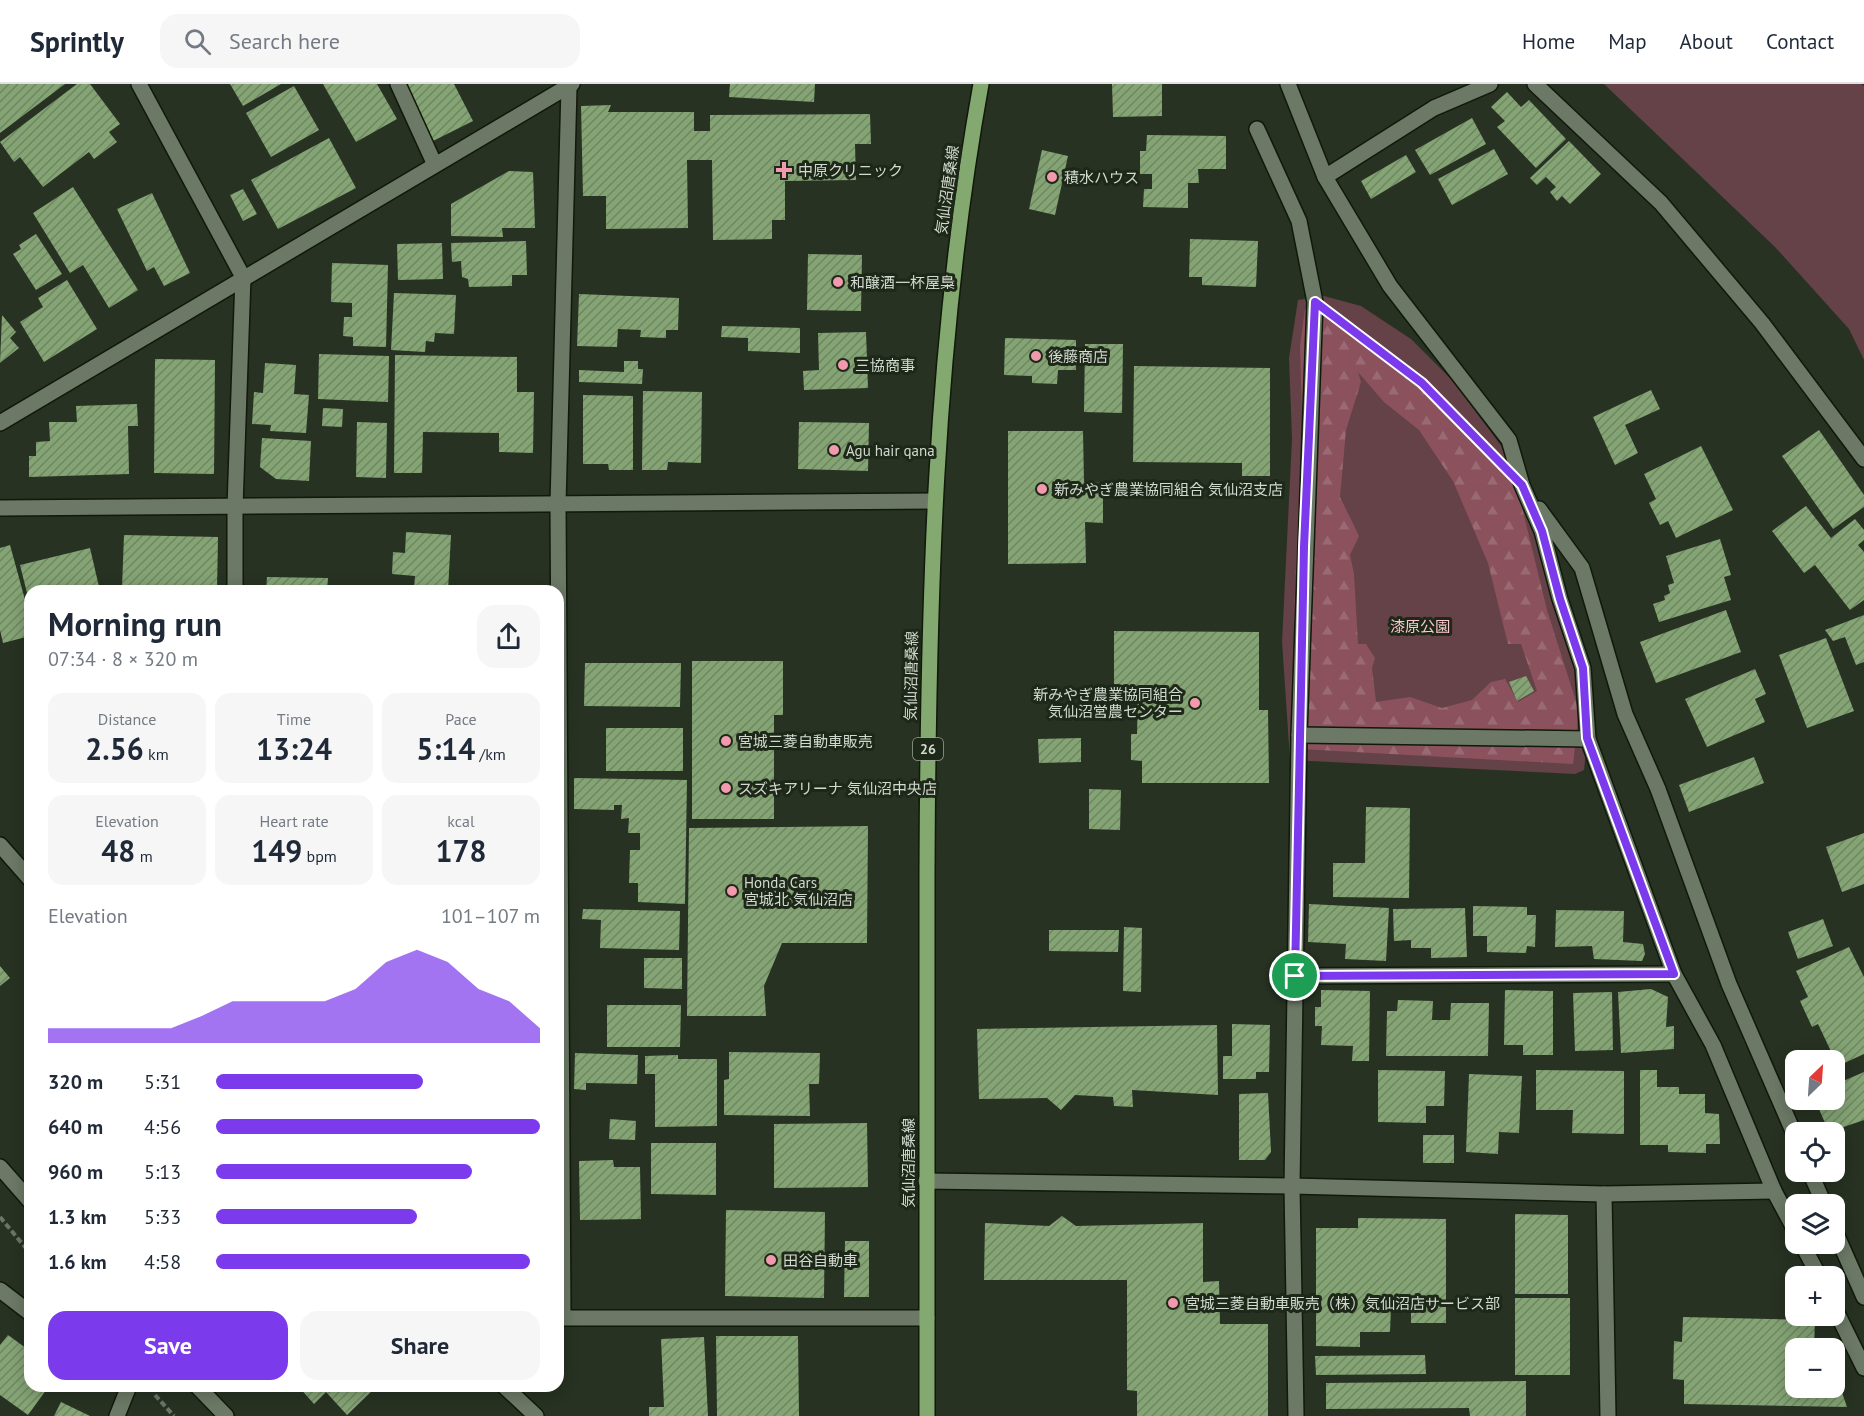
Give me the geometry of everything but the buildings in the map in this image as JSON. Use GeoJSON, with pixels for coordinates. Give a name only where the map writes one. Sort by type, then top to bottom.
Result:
{"type":"FeatureCollection","features":[{"type":"Feature","properties":{"kind":"main road","name":"気仙沼唐桑線"},"geometry":{"type":"LineString","coordinates":[[927,1416],[928,686],[934,501],[949,308],[981,84]]}},
{"type":"Feature","properties":{"kind":"street"},"geometry":{"type":"LineString","coordinates":[[139,84],[243,277],[235,507],[235,585]]}},
{"type":"Feature","properties":{"kind":"street"},"geometry":{"type":"LineString","coordinates":[[398,84],[435,165]]}},
{"type":"Feature","properties":{"kind":"street"},"geometry":{"type":"LineString","coordinates":[[1288,84],[1325,177],[1390,286],[1509,440],[1522,485],[1542,531],[1560,599],[1583,668],[1587,738],[1674,974],[1713,1046],[1774,1191],[1785,1212]]}},
{"type":"Feature","properties":{"kind":"street"},"geometry":{"type":"LineString","coordinates":[[1325,177],[1434,108],[1490,84]]}},
{"type":"Feature","properties":{"kind":"street"},"geometry":{"type":"LineString","coordinates":[[1535,84],[1661,202],[1762,323],[1864,459]]}},
{"type":"Feature","properties":{"kind":"street"},"geometry":{"type":"LineString","coordinates":[[0,421],[570,86]]}},
{"type":"Feature","properties":{"kind":"street"},"geometry":{"type":"LineString","coordinates":[[558,585],[558,504],[570,86]]}},
{"type":"Feature","properties":{"kind":"street"},"geometry":{"type":"LineString","coordinates":[[1257,129],[1299,221],[1315,302],[1299,735],[1292,1185],[1296,1416]]}},
{"type":"Feature","properties":{"kind":"street"},"geometry":{"type":"LineString","coordinates":[[1522,485],[1582,568],[1626,714],[1658,789],[1729,984],[1789,1122]]}},
{"type":"Feature","properties":{"kind":"street"},"geometry":{"type":"LineString","coordinates":[[0,508],[934,501]]}},
{"type":"Feature","properties":{"kind":"street"},"geometry":{"type":"LineString","coordinates":[[1299,735],[1587,738]]}},
{"type":"Feature","properties":{"kind":"street"},"geometry":{"type":"LineString","coordinates":[[0,845],[24,872]]}},
{"type":"Feature","properties":{"kind":"street"},"geometry":{"type":"LineString","coordinates":[[1295,976],[1674,974]]}},
{"type":"Feature","properties":{"kind":"street"},"geometry":{"type":"LineString","coordinates":[[0,1167],[24,1194]]}},
{"type":"Feature","properties":{"kind":"street"},"geometry":{"type":"LineString","coordinates":[[926,1180],[1292,1185],[1604,1194],[1774,1191]]}},
{"type":"Feature","properties":{"kind":"street"},"geometry":{"type":"LineString","coordinates":[[1604,1194],[1608,1416]]}},
{"type":"Feature","properties":{"kind":"street"},"geometry":{"type":"LineString","coordinates":[[1845,1253],[1864,1294]]}},
{"type":"Feature","properties":{"kind":"street"},"geometry":{"type":"LineString","coordinates":[[0,1290],[24,1308]]}},
{"type":"Feature","properties":{"kind":"street"},"geometry":{"type":"LineString","coordinates":[[564,1315],[927,1318]]}},
{"type":"Feature","properties":{"kind":"street"},"geometry":{"type":"LineString","coordinates":[[1843,1326],[1864,1368]]}},
{"type":"Feature","properties":{"kind":"street"},"geometry":{"type":"LineString","coordinates":[[117,1416],[127,1392]]}},
{"type":"Feature","properties":{"kind":"street"},"geometry":{"type":"LineString","coordinates":[[203,1392],[226,1416]]}},
{"type":"Feature","properties":{"kind":"street"},"geometry":{"type":"LineString","coordinates":[[510,1392],[536,1416]]}},
{"type":"Feature","properties":{"kind":"path"},"geometry":{"type":"LineString","coordinates":[[1315,302],[1422,383],[1447,409]]}},
{"type":"Feature","properties":{"kind":"path"},"geometry":{"type":"LineString","coordinates":[[0,1217],[24,1246]]}},
{"type":"Feature","properties":{"kind":"path"},"geometry":{"type":"LineString","coordinates":[[153,1394],[174,1416]]}},
{"type":"Feature","properties":{"kind":"green space"},"geometry":{"type":"Polygon","coordinates":[[[1604,84],[1861,84],[1864,86],[1864,360],[1849,329],[1776,248],[1604,84]]]}},
{"type":"Feature","properties":{"kind":"green space","name":"漆原公園"},"geometry":{"type":"Polygon","coordinates":[[[1324,296],[1361,306],[1411,339],[1453,381],[1528,482],[1590,712],[1584,770],[1575,774],[1290,760],[1282,642],[1292,439],[1289,358],[1298,300],[1324,296]]]}},
{"type":"Feature","properties":{"kind":"green space"},"geometry":{"type":"Polygon","coordinates":[[[1318,308],[1418,383],[1517,487],[1547,610],[1579,711],[1573,764],[1301,749],[1294,619],[1302,416],[1300,346],[1305,309],[1318,308]],[[1358,372],[1361,382],[1346,430],[1340,497],[1359,536],[1350,555],[1354,574],[1358,644],[1366,644],[1375,658],[1372,668],[1376,702],[1410,697],[1442,708],[1472,700],[1491,682],[1505,679],[1518,702],[1537,691],[1521,644],[1508,644],[1488,563],[1453,481],[1419,430],[1384,402],[1358,372]]]}},
{"type":"Feature","properties":{"kind":"place","name":"中原クリニック"},"geometry":{"type":"Point","coordinates":[784,170]}},
{"type":"Feature","properties":{"kind":"place","name":"積水ハウス"},"geometry":{"type":"Point","coordinates":[1052,177]}},
{"type":"Feature","properties":{"kind":"place","name":"和醸酒一杯屋梟"},"geometry":{"type":"Point","coordinates":[838,282]}},
{"type":"Feature","properties":{"kind":"place","name":"後藤商店"},"geometry":{"type":"Point","coordinates":[1036,356]}},
{"type":"Feature","properties":{"kind":"place","name":"三協商事"},"geometry":{"type":"Point","coordinates":[843,365]}},
{"type":"Feature","properties":{"kind":"place","name":"Agu hair qana"},"geometry":{"type":"Point","coordinates":[834,450]}},
{"type":"Feature","properties":{"kind":"place","name":"新みやぎ農業協同組合 気仙沼支店"},"geometry":{"type":"Point","coordinates":[1042,489]}},
{"type":"Feature","properties":{"kind":"place","name":"新みやぎ農業協同組合 気仙沼営農センター"},"geometry":{"type":"Point","coordinates":[1195,703]}},
{"type":"Feature","properties":{"kind":"place","name":"宮城三菱自動車販売"},"geometry":{"type":"Point","coordinates":[726,741]}},
{"type":"Feature","properties":{"kind":"place","name":"スズキアリーナ 気仙沼中央店"},"geometry":{"type":"Point","coordinates":[726,788]}},
{"type":"Feature","properties":{"kind":"place","name":"Honda Cars 宮城北 気仙沼店"},"geometry":{"type":"Point","coordinates":[732,891]}},
{"type":"Feature","properties":{"kind":"place","name":"田谷自動車"},"geometry":{"type":"Point","coordinates":[771,1260]}},
{"type":"Feature","properties":{"kind":"place","name":"宮城三菱自動車販売（株）気仙沼店サービス部"},"geometry":{"type":"Point","coordinates":[1173,1303]}},
{"type":"Feature","properties":{"kind":"route"},"geometry":{"type":"LineString","coordinates":[[1315,302],[1422,383],[1522,485],[1542,531],[1560,599],[1583,668],[1587,738],[1674,974],[1295,976],[1304,547],[1315,302]]}}]}
